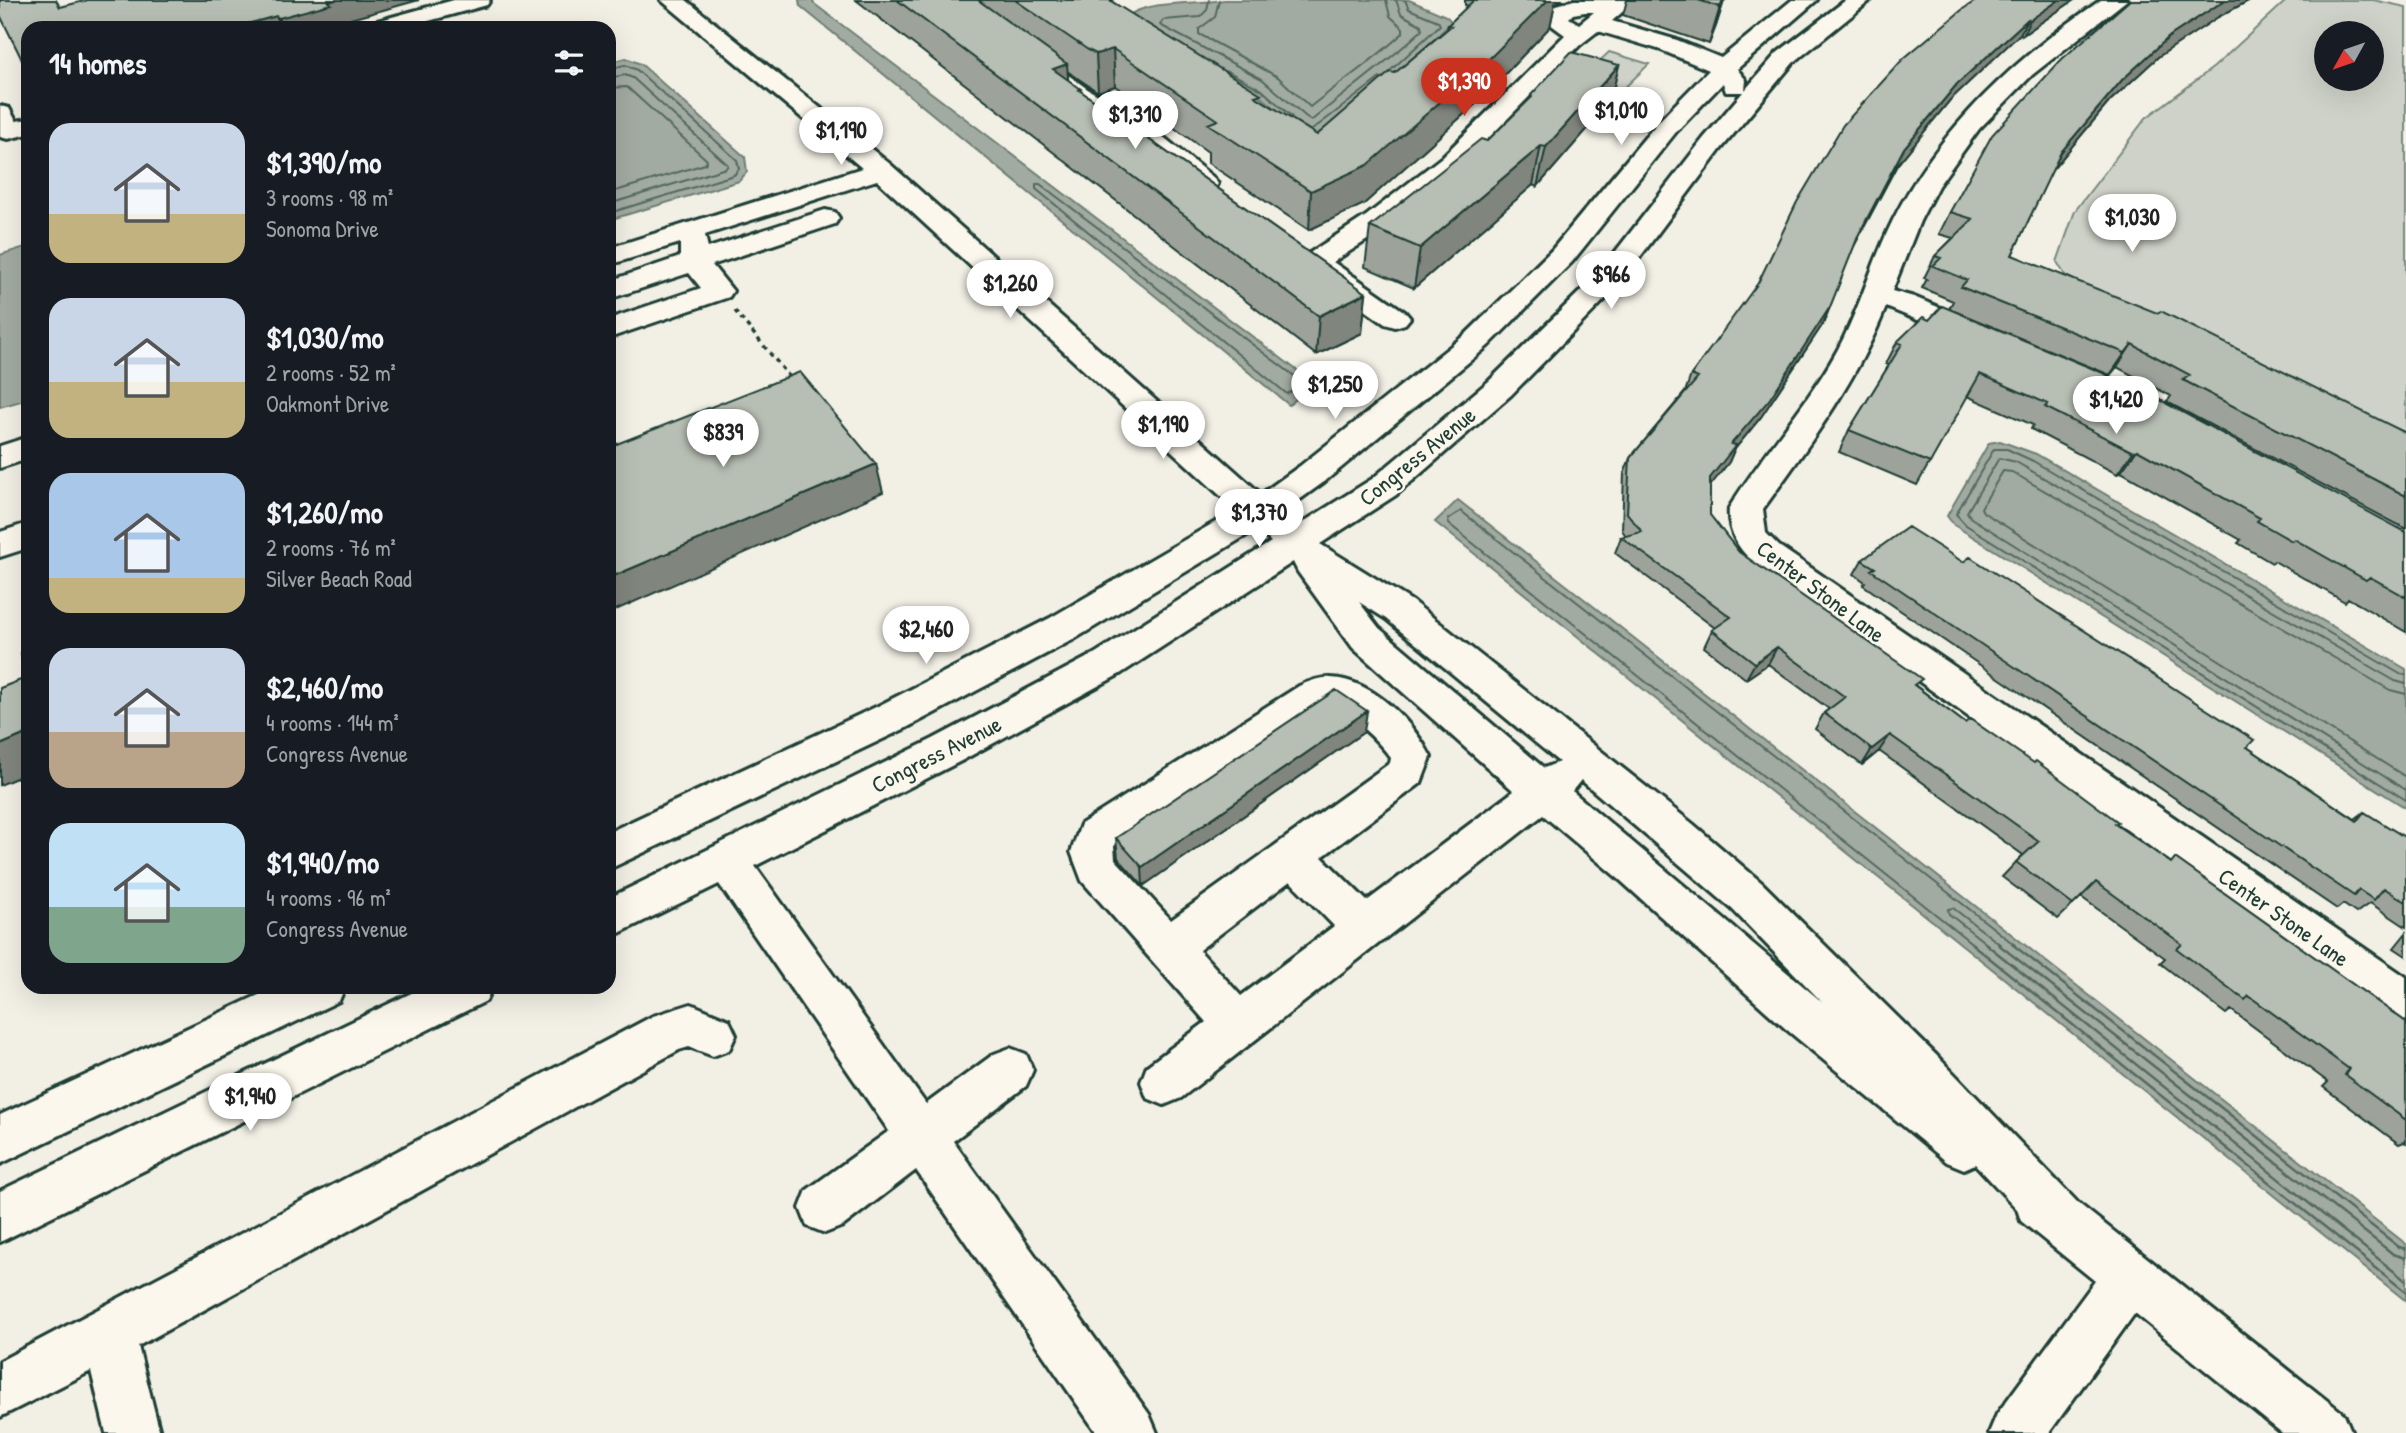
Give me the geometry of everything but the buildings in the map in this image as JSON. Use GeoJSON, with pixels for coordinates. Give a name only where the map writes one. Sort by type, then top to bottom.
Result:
{"type":"FeatureCollection","features":[{"type":"Feature","properties":{"kind":"street"},"geometry":{"type":"LineString","coordinates":[[403,21],[479,0]]}},
{"type":"Feature","properties":{"kind":"street"},"geometry":{"type":"LineString","coordinates":[[672,0],[881,170],[1296,545],[1399,610],[1747,896],[1921,1072],[2060,1219]]}},
{"type":"Feature","properties":{"kind":"street"},"geometry":{"type":"LineString","coordinates":[[616,848],[892,717],[1026,647],[1259,512],[1320,468],[1477,340],[1562,256],[1667,127],[1723,69],[1743,49],[1807,0]]}},
{"type":"Feature","properties":{"kind":"street","name":"Congress Avenue"},"geometry":{"type":"LineString","coordinates":[[616,916],[947,750],[1107,664],[1384,486],[1500,388],[1609,279],[1785,58],[1860,0]]}},
{"type":"Feature","properties":{"kind":"street","name":"Center Stone Lane"},"geometry":{"type":"LineString","coordinates":[[2116,0],[2026,65],[1964,132],[1925,187],[1854,346],[1835,381],[1746,508],[1744,520],[1754,545],[2406,1003]]}},
{"type":"Feature","properties":{"kind":"street"},"geometry":{"type":"LineString","coordinates":[[1395,318],[1306,255],[1376,222],[1451,162],[1603,16],[1723,69],[1734,82],[1730,124]]}},
{"type":"Feature","properties":{"kind":"street"},"geometry":{"type":"LineString","coordinates":[[1041,66],[1080,95],[1138,128],[1188,171],[1221,194]]}},
{"type":"Feature","properties":{"kind":"street"},"geometry":{"type":"LineString","coordinates":[[616,255],[881,170]]}},
{"type":"Feature","properties":{"kind":"street"},"geometry":{"type":"LineString","coordinates":[[616,288],[825,218]]}},
{"type":"Feature","properties":{"kind":"street"},"geometry":{"type":"LineString","coordinates":[[616,327],[719,291],[694,261],[694,230]]}},
{"type":"Feature","properties":{"kind":"street"},"geometry":{"type":"LineString","coordinates":[[1875,295],[1904,303],[2125,396],[2221,448]]}},
{"type":"Feature","properties":{"kind":"street"},"geometry":{"type":"LineString","coordinates":[[0,457],[21,450]]}},
{"type":"Feature","properties":{"kind":"street"},"geometry":{"type":"LineString","coordinates":[[0,545],[21,538]]}},
{"type":"Feature","properties":{"kind":"street"},"geometry":{"type":"LineString","coordinates":[[1296,545],[1366,638],[1802,1014],[2325,1433]]}},
{"type":"Feature","properties":{"kind":"street"},"geometry":{"type":"LineString","coordinates":[[1168,947],[1406,772],[1411,757],[1403,742],[1356,701],[1331,692],[1312,696],[1096,836],[1092,852],[1097,868],[1238,1025]]}},
{"type":"Feature","properties":{"kind":"street"},"geometry":{"type":"LineString","coordinates":[[1164,1082],[1583,760]]}},
{"type":"Feature","properties":{"kind":"street"},"geometry":{"type":"LineString","coordinates":[[1293,856],[1365,928]]}},
{"type":"Feature","properties":{"kind":"street"},"geometry":{"type":"LineString","coordinates":[[727,861],[1130,1433]]}},
{"type":"Feature","properties":{"kind":"street"},"geometry":{"type":"LineString","coordinates":[[0,1140],[308,994]]}},
{"type":"Feature","properties":{"kind":"street"},"geometry":{"type":"LineString","coordinates":[[0,1217],[456,994]]}},
{"type":"Feature","properties":{"kind":"street"},"geometry":{"type":"LineString","coordinates":[[0,1390],[669,1031],[691,1025],[713,1035]]}},
{"type":"Feature","properties":{"kind":"street"},"geometry":{"type":"LineString","coordinates":[[825,1208],[1010,1070]]}},
{"type":"Feature","properties":{"kind":"street"},"geometry":{"type":"LineString","coordinates":[[2016,1433],[2130,1277]]}},
{"type":"Feature","properties":{"kind":"street"},"geometry":{"type":"LineString","coordinates":[[108,1333],[133,1433]]}},
{"type":"Feature","properties":{"kind":"path"},"geometry":{"type":"LineString","coordinates":[[719,291],[793,382]]}},
{"type":"Feature","properties":{"kind":"shaded area"},"geometry":{"type":"Polygon","coordinates":[[[2287,0],[2373,0],[2406,7],[2406,438],[2104,297],[2065,275],[2057,262],[2075,211],[2146,118],[2214,67],[2287,0]]]}},
{"type":"Feature","properties":{"kind":"shaded area"},"geometry":{"type":"Polygon","coordinates":[[[1609,52],[1649,64],[1614,98],[1574,85],[1609,52]]]}},
{"type":"Feature","properties":{"kind":"water"},"geometry":{"type":"Polygon","coordinates":[[[799,0],[814,0],[813,3],[1315,384],[1289,405],[800,6],[799,0]]]}},
{"type":"Feature","properties":{"kind":"water"},"geometry":{"type":"Polygon","coordinates":[[[1225,0],[1409,0],[1446,16],[1452,22],[1398,74],[1316,137],[1294,131],[1264,99],[1128,16],[1148,7],[1225,0]]]}},
{"type":"Feature","properties":{"kind":"water"},"geometry":{"type":"Polygon","coordinates":[[[626,58],[641,64],[745,157],[747,172],[739,181],[616,218],[616,61],[626,58]]]}},
{"type":"Feature","properties":{"kind":"water"},"geometry":{"type":"Polygon","coordinates":[[[21,248],[21,401],[0,407],[0,255],[21,248]]]}},
{"type":"Feature","properties":{"kind":"water"},"geometry":{"type":"Polygon","coordinates":[[[2000,441],[2036,454],[2406,669],[2406,808],[1954,525],[1947,516],[1989,443],[2000,441]]]}},
{"type":"Feature","properties":{"kind":"water"},"geometry":{"type":"Polygon","coordinates":[[[1458,500],[2406,1244],[2406,1301],[1435,522],[1458,500]]]}}]}
